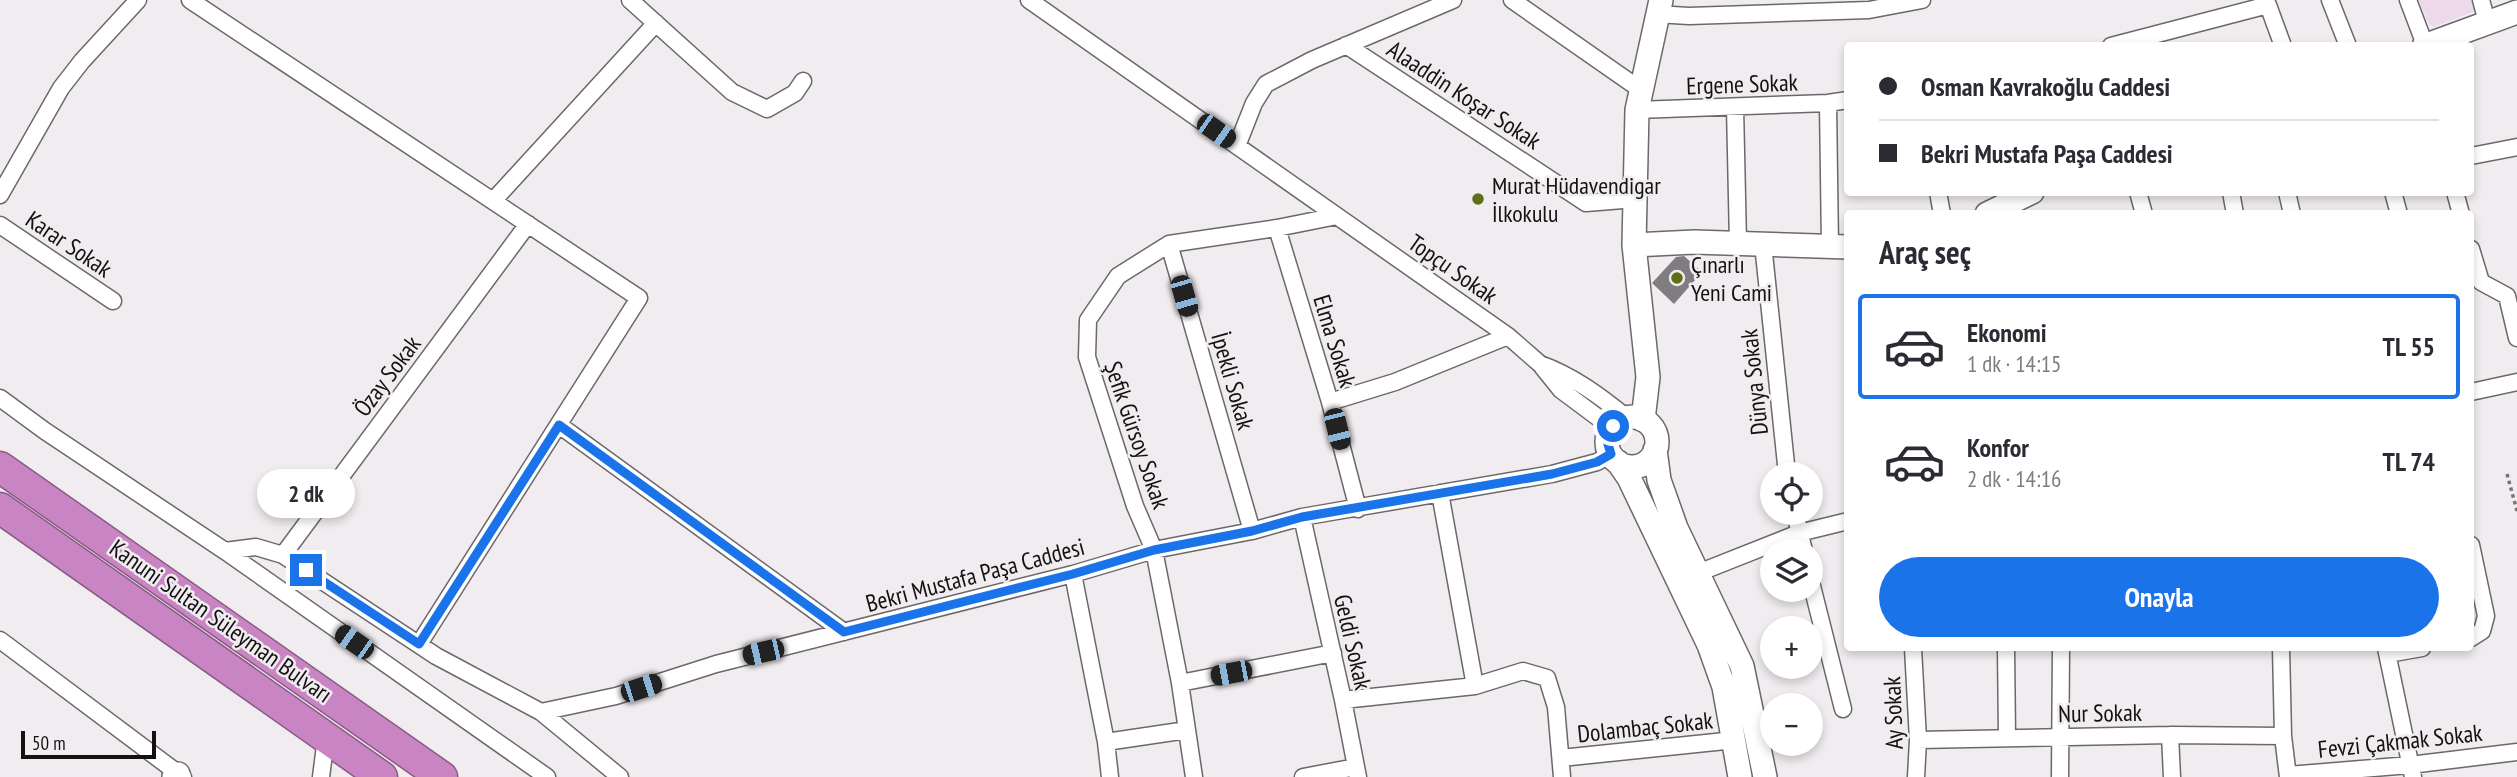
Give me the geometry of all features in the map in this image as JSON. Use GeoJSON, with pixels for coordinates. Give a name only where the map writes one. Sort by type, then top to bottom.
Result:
{"type":"FeatureCollection","features":[{"type":"Feature","properties":{"kind":"highway","name":"Kanuni Sultan Süleyman Bulvarı"},"geometry":{"type":"LineString","coordinates":[[0,467],[442,777]]}},
{"type":"Feature","properties":{"kind":"highway","name":"Kanuni Sultan Süleyman Bulvarı"},"geometry":{"type":"LineString","coordinates":[[0,508],[382,777]]}},
{"type":"Feature","properties":{"kind":"street"},"geometry":{"type":"LineString","coordinates":[[0,195],[61,88],[138,0]]}},
{"type":"Feature","properties":{"kind":"street"},"geometry":{"type":"LineString","coordinates":[[190,0],[639,298],[419,644]]}},
{"type":"Feature","properties":{"kind":"street"},"geometry":{"type":"LineString","coordinates":[[630,0],[732,92],[767,109],[796,93],[803,81]]}},
{"type":"Feature","properties":{"kind":"street","name":"Topçu Sokak"},"geometry":{"type":"LineString","coordinates":[[1029,0],[1508,336],[1540,364],[1563,372],[1591,390],[1627,422]]}},
{"type":"Feature","properties":{"kind":"street"},"geometry":{"type":"LineString","coordinates":[[1237,146],[1254,103],[1266,84],[1346,45],[1453,0]]}},
{"type":"Feature","properties":{"kind":"street"},"geometry":{"type":"LineString","coordinates":[[1511,0],[1639,100]]}},
{"type":"Feature","properties":{"kind":"street"},"geometry":{"type":"LineString","coordinates":[[1740,777],[1724,687],[1709,645],[1629,478],[1614,458],[1607,441],[1627,422],[1648,377],[1634,244],[1635,199],[1639,100],[1659,7],[1689,16],[1821,6],[1869,10],[1922,0]]}},
{"type":"Feature","properties":{"kind":"street"},"geometry":{"type":"LineString","coordinates":[[2330,0],[2346,42]]}},
{"type":"Feature","properties":{"kind":"street"},"geometry":{"type":"LineString","coordinates":[[2408,0],[2424,42]]}},
{"type":"Feature","properties":{"kind":"street"},"geometry":{"type":"LineString","coordinates":[[2131,42],[2267,5],[2281,42]]}},
{"type":"Feature","properties":{"kind":"street"},"geometry":{"type":"LineString","coordinates":[[2430,42],[2484,11],[2517,12]]}},
{"type":"Feature","properties":{"kind":"street"},"geometry":{"type":"LineString","coordinates":[[492,201],[656,23]]}},
{"type":"Feature","properties":{"kind":"street","name":"Alaaddin Koşar Sokak"},"geometry":{"type":"LineString","coordinates":[[1346,45],[1586,203],[1635,199]]}},
{"type":"Feature","properties":{"kind":"street","name":"Ergene Sokak"},"geometry":{"type":"LineString","coordinates":[[1639,100],[1735,107],[1844,101]]}},
{"type":"Feature","properties":{"kind":"street"},"geometry":{"type":"LineString","coordinates":[[1634,244],[1694,242],[1839,247],[1828,103]]}},
{"type":"Feature","properties":{"kind":"street"},"geometry":{"type":"LineString","coordinates":[[1735,107],[1738,243]]}},
{"type":"Feature","properties":{"kind":"street"},"geometry":{"type":"LineString","coordinates":[[2474,155],[2517,147]]}},
{"type":"Feature","properties":{"kind":"street"},"geometry":{"type":"LineString","coordinates":[[1995,210],[2024,196]]}},
{"type":"Feature","properties":{"kind":"street"},"geometry":{"type":"LineString","coordinates":[[1169,244],[1337,216]]}},
{"type":"Feature","properties":{"kind":"street","name":"Özay Sokak"},"geometry":{"type":"LineString","coordinates":[[283,555],[528,224]]}},
{"type":"Feature","properties":{"kind":"street","name":"Karar Sokak"},"geometry":{"type":"LineString","coordinates":[[0,225],[113,301]]}},
{"type":"Feature","properties":{"kind":"street","name":"Elma Sokak"},"geometry":{"type":"LineString","coordinates":[[1277,228],[1330,402],[1357,509]]}},
{"type":"Feature","properties":{"kind":"street","name":"İpekli Sokak"},"geometry":{"type":"LineString","coordinates":[[1169,244],[1252,531]]}},
{"type":"Feature","properties":{"kind":"street","name":"Şefik Gürsoy Sokak"},"geometry":{"type":"LineString","coordinates":[[1169,244],[1118,276],[1088,320],[1087,357],[1135,506],[1154,550],[1180,683],[1194,777]]}},
{"type":"Feature","properties":{"kind":"street","name":"Dünya Sokak"},"geometry":{"type":"LineString","coordinates":[[1763,244],[1786,462]]}},
{"type":"Feature","properties":{"kind":"street"},"geometry":{"type":"LineString","coordinates":[[2474,259],[2481,282],[2507,296],[2517,338]]}},
{"type":"Feature","properties":{"kind":"street"},"geometry":{"type":"LineString","coordinates":[[1330,402],[1395,383],[1508,336]]}},
{"type":"Feature","properties":{"kind":"street"},"geometry":{"type":"LineString","coordinates":[[2474,391],[2517,383]]}},
{"type":"Feature","properties":{"kind":"street"},"geometry":{"type":"LineString","coordinates":[[0,398],[225,551],[547,777]]}},
{"type":"Feature","properties":{"kind":"street"},"geometry":{"type":"LineString","coordinates":[[1627,422],[1654,431],[1657,439],[1659,480],[1676,528],[1742,666],[1765,777]]}},
{"type":"Feature","properties":{"kind":"street"},"geometry":{"type":"LineString","coordinates":[[559,425],[844,632]]}},
{"type":"Feature","properties":{"kind":"street"},"geometry":{"type":"LineString","coordinates":[[1614,458],[1633,467],[1641,466],[1656,450]]}},
{"type":"Feature","properties":{"kind":"street","name":"Bekri Mustafa Paşa Caddesi"},"geometry":{"type":"LineString","coordinates":[[541,712],[617,696],[716,664],[1073,574],[1154,550],[1252,531],[1302,517],[1552,474],[1614,458]]}},
{"type":"Feature","properties":{"kind":"street"},"geometry":{"type":"LineString","coordinates":[[1440,493],[1475,686]]}},
{"type":"Feature","properties":{"kind":"street","name":"Geldi Sokak"},"geometry":{"type":"LineString","coordinates":[[1302,517],[1357,772]]}},
{"type":"Feature","properties":{"kind":"street"},"geometry":{"type":"LineString","coordinates":[[1698,572],[1799,533],[1844,523]]}},
{"type":"Feature","properties":{"kind":"street"},"geometry":{"type":"LineString","coordinates":[[1797,525],[1801,539]]}},
{"type":"Feature","properties":{"kind":"street"},"geometry":{"type":"LineString","coordinates":[[225,551],[256,547],[283,555],[419,644],[541,712],[620,777]]}},
{"type":"Feature","properties":{"kind":"street"},"geometry":{"type":"LineString","coordinates":[[2474,559],[2486,616],[2482,631],[2474,636]]}},
{"type":"Feature","properties":{"kind":"street"},"geometry":{"type":"LineString","coordinates":[[1073,574],[1106,742],[1110,777]]}},
{"type":"Feature","properties":{"kind":"street"},"geometry":{"type":"LineString","coordinates":[[1816,602],[1843,709]]}},
{"type":"Feature","properties":{"kind":"street"},"geometry":{"type":"LineString","coordinates":[[0,640],[178,776]]}},
{"type":"Feature","properties":{"kind":"street","name":"Ay Sokak"},"geometry":{"type":"LineString","coordinates":[[1913,651],[1916,777]]}},
{"type":"Feature","properties":{"kind":"street"},"geometry":{"type":"LineString","coordinates":[[2006,651],[2007,737]]}},
{"type":"Feature","properties":{"kind":"street"},"geometry":{"type":"LineString","coordinates":[[2060,777],[2062,651]]}},
{"type":"Feature","properties":{"kind":"street"},"geometry":{"type":"LineString","coordinates":[[2281,651],[2283,736],[2288,776]]}},
{"type":"Feature","properties":{"kind":"street"},"geometry":{"type":"LineString","coordinates":[[2387,651],[2412,771]]}},
{"type":"Feature","properties":{"kind":"street"},"geometry":{"type":"LineString","coordinates":[[1180,683],[1333,653]]}},
{"type":"Feature","properties":{"kind":"street"},"geometry":{"type":"LineString","coordinates":[[1343,700],[1475,686],[1523,671],[1547,678],[1556,707],[1562,777]]}},
{"type":"Feature","properties":{"kind":"street"},"geometry":{"type":"LineString","coordinates":[[1106,742],[1187,730]]}},
{"type":"Feature","properties":{"kind":"street"},"geometry":{"type":"LineString","coordinates":[[2170,735],[2172,777]]}},
{"type":"Feature","properties":{"kind":"street","name":"Nur Sokak"},"geometry":{"type":"LineString","coordinates":[[1917,740],[2170,735],[2283,736]]}},
{"type":"Feature","properties":{"kind":"street"},"geometry":{"type":"LineString","coordinates":[[321,777],[327,738]]}},
{"type":"Feature","properties":{"kind":"street","name":"Dolambaç Sokak"},"geometry":{"type":"LineString","coordinates":[[1561,758],[1735,740]]}},
{"type":"Feature","properties":{"kind":"street","name":"Fevzi Çakmak Sokak"},"geometry":{"type":"LineString","coordinates":[[2288,776],[2412,771],[2517,752]]}},
{"type":"Feature","properties":{"kind":"street"},"geometry":{"type":"LineString","coordinates":[[1303,777],[1357,772]]}},
{"type":"Feature","properties":{"kind":"path"},"geometry":{"type":"LineString","coordinates":[[2507,474],[2517,511]]}},
{"type":"Feature","properties":{"kind":"shaded area"},"geometry":{"type":"Polygon","coordinates":[[[2419,0],[2475,0],[2477,7],[2475,11],[2433,27],[2429,24],[2419,0]]]}},
{"type":"Feature","properties":{"kind":"building","name":"Çınarlı Yeni Cami"},"geometry":{"type":"Polygon","coordinates":[[[1684,256],[1702,272],[1674,304],[1652,283],[1676,257],[1684,256]]]}},
{"type":"Feature","properties":{"kind":"place","name":"Murat Hüdavendigar İlkokulu"},"geometry":{"type":"Point","coordinates":[1478,199]}},
{"type":"Feature","properties":{"kind":"place","name":"Çınarlı Yeni Cami"},"geometry":{"type":"Point","coordinates":[1677,278]}},
{"type":"Feature","properties":{"kind":"route"},"geometry":{"type":"LineString","coordinates":[[306,570],[419,644],[559,425],[844,632],[1073,574],[1154,550],[1252,531],[1302,517],[1552,474],[1597,462],[1611,454],[1607,441],[1613,426]]}}]}
